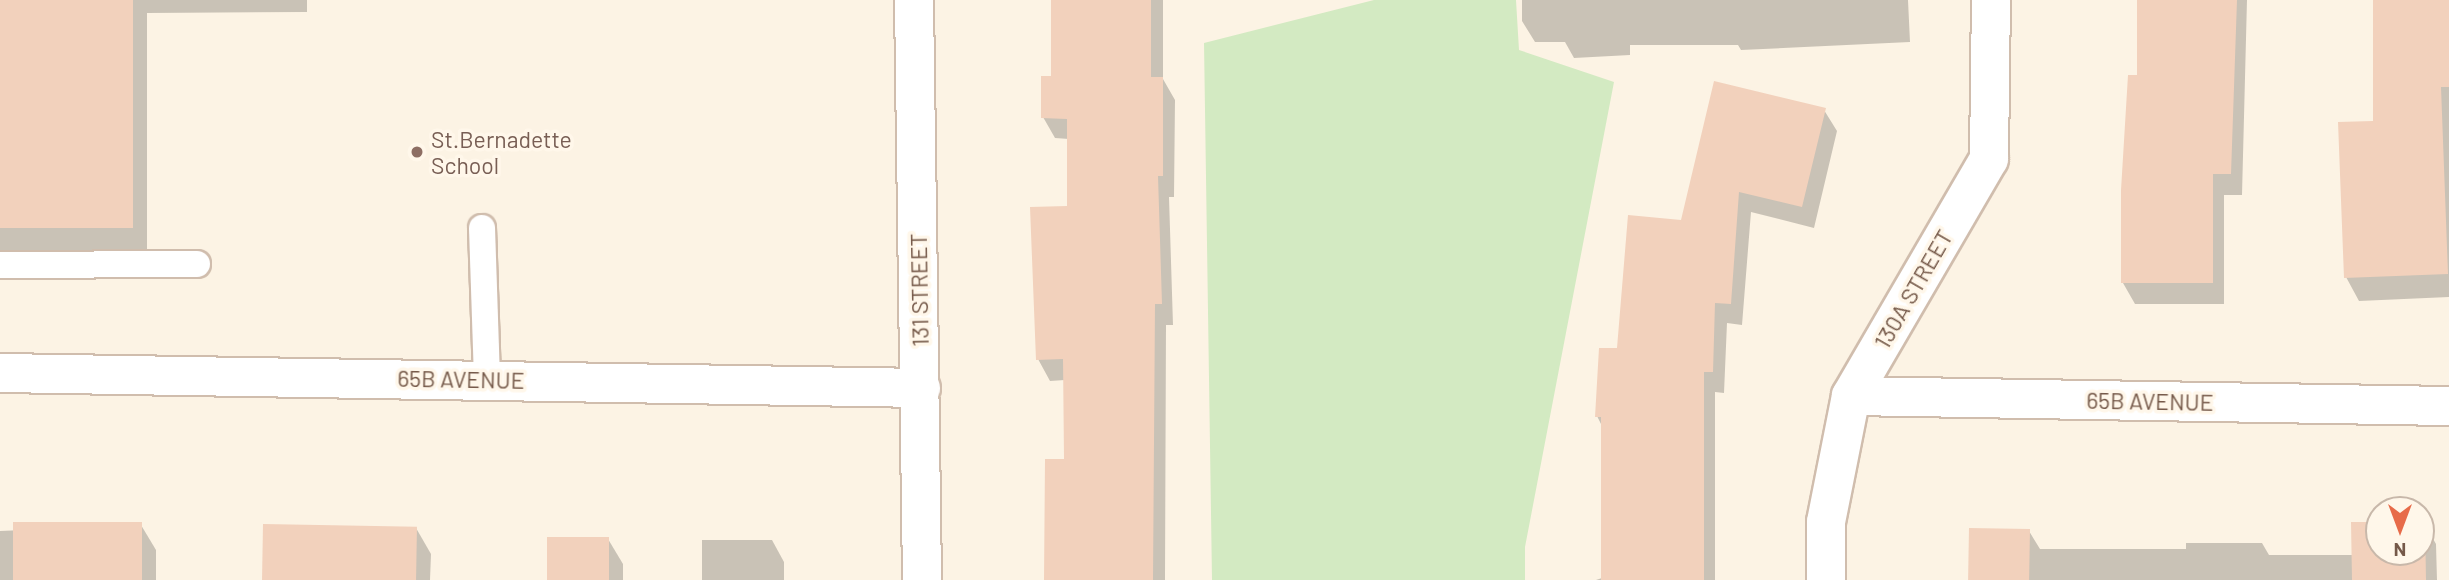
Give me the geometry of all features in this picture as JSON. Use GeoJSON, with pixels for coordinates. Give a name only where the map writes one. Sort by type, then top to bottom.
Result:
{"type":"FeatureCollection","features":[{"type":"Feature","properties":{"kind":"street","name":"131 STREET"},"geometry":{"type":"LineString","coordinates":[[914,0],[922,580]]}},
{"type":"Feature","properties":{"kind":"street","name":"130A STREET"},"geometry":{"type":"LineString","coordinates":[[1826,580],[1826,522],[1851,396],[1989,159],[1991,0]]}},
{"type":"Feature","properties":{"kind":"street","name":"65B AVENUE"},"geometry":{"type":"LineString","coordinates":[[0,373],[921,388]]}},
{"type":"Feature","properties":{"kind":"street","name":"65B AVENUE"},"geometry":{"type":"LineString","coordinates":[[1851,396],[2449,406]]}},
{"type":"Feature","properties":{"kind":"lane"},"geometry":{"type":"LineString","coordinates":[[482,229],[487,379]]}},
{"type":"Feature","properties":{"kind":"lane"},"geometry":{"type":"LineString","coordinates":[[0,265],[197,264]]}},
{"type":"Feature","properties":{"kind":"green space"},"geometry":{"type":"Polygon","coordinates":[[[1374,0],[1516,0],[1519,50],[1614,82],[1525,547],[1525,580],[1212,580],[1204,43],[1374,0]]]}},
{"type":"Feature","properties":{"kind":"building"},"geometry":{"type":"Polygon","coordinates":[[[0,0],[133,0],[133,228],[0,228],[0,0]]]}},
{"type":"Feature","properties":{"kind":"building"},"geometry":{"type":"Polygon","coordinates":[[[1051,0],[1151,0],[1151,77],[1163,77],[1163,176],[1158,176],[1162,304],[1155,304],[1153,580],[1044,580],[1045,459],[1064,459],[1063,359],[1036,360],[1030,207],[1067,206],[1067,119],[1041,118],[1041,76],[1051,76],[1051,0]]]}},
{"type":"Feature","properties":{"kind":"building"},"geometry":{"type":"Polygon","coordinates":[[[2137,0],[2237,0],[2231,174],[2213,174],[2213,283],[2121,283],[2121,190],[2128,75],[2137,75],[2137,0]]]}},
{"type":"Feature","properties":{"kind":"building"},"geometry":{"type":"Polygon","coordinates":[[[2373,0],[2449,0],[2449,87],[2441,87],[2448,274],[2344,278],[2338,122],[2373,121],[2373,0]]]}},
{"type":"Feature","properties":{"kind":"building"},"geometry":{"type":"Polygon","coordinates":[[[1714,81],[1826,108],[1802,207],[1739,192],[1731,304],[1715,303],[1713,372],[1704,372],[1704,580],[1601,580],[1601,417],[1595,417],[1599,348],[1617,348],[1628,215],[1681,220],[1714,81]]]}},
{"type":"Feature","properties":{"kind":"building"},"geometry":{"type":"Polygon","coordinates":[[[13,522],[142,522],[142,580],[13,580],[13,522]]]}},
{"type":"Feature","properties":{"kind":"building"},"geometry":{"type":"Polygon","coordinates":[[[2351,522],[2365,522],[2365,566],[2426,566],[2426,580],[2352,580],[2351,522]]]}},
{"type":"Feature","properties":{"kind":"building"},"geometry":{"type":"Polygon","coordinates":[[[263,524],[417,527],[416,580],[262,580],[263,524]]]}},
{"type":"Feature","properties":{"kind":"building"},"geometry":{"type":"Polygon","coordinates":[[[1969,528],[2030,529],[2029,580],[1968,580],[1969,528]]]}},
{"type":"Feature","properties":{"kind":"building"},"geometry":{"type":"Polygon","coordinates":[[[547,537],[609,537],[609,580],[547,580],[547,537]]]}},
{"type":"Feature","properties":{"kind":"place","name":"St.Bernadette School"},"geometry":{"type":"Point","coordinates":[417,152]}}]}
